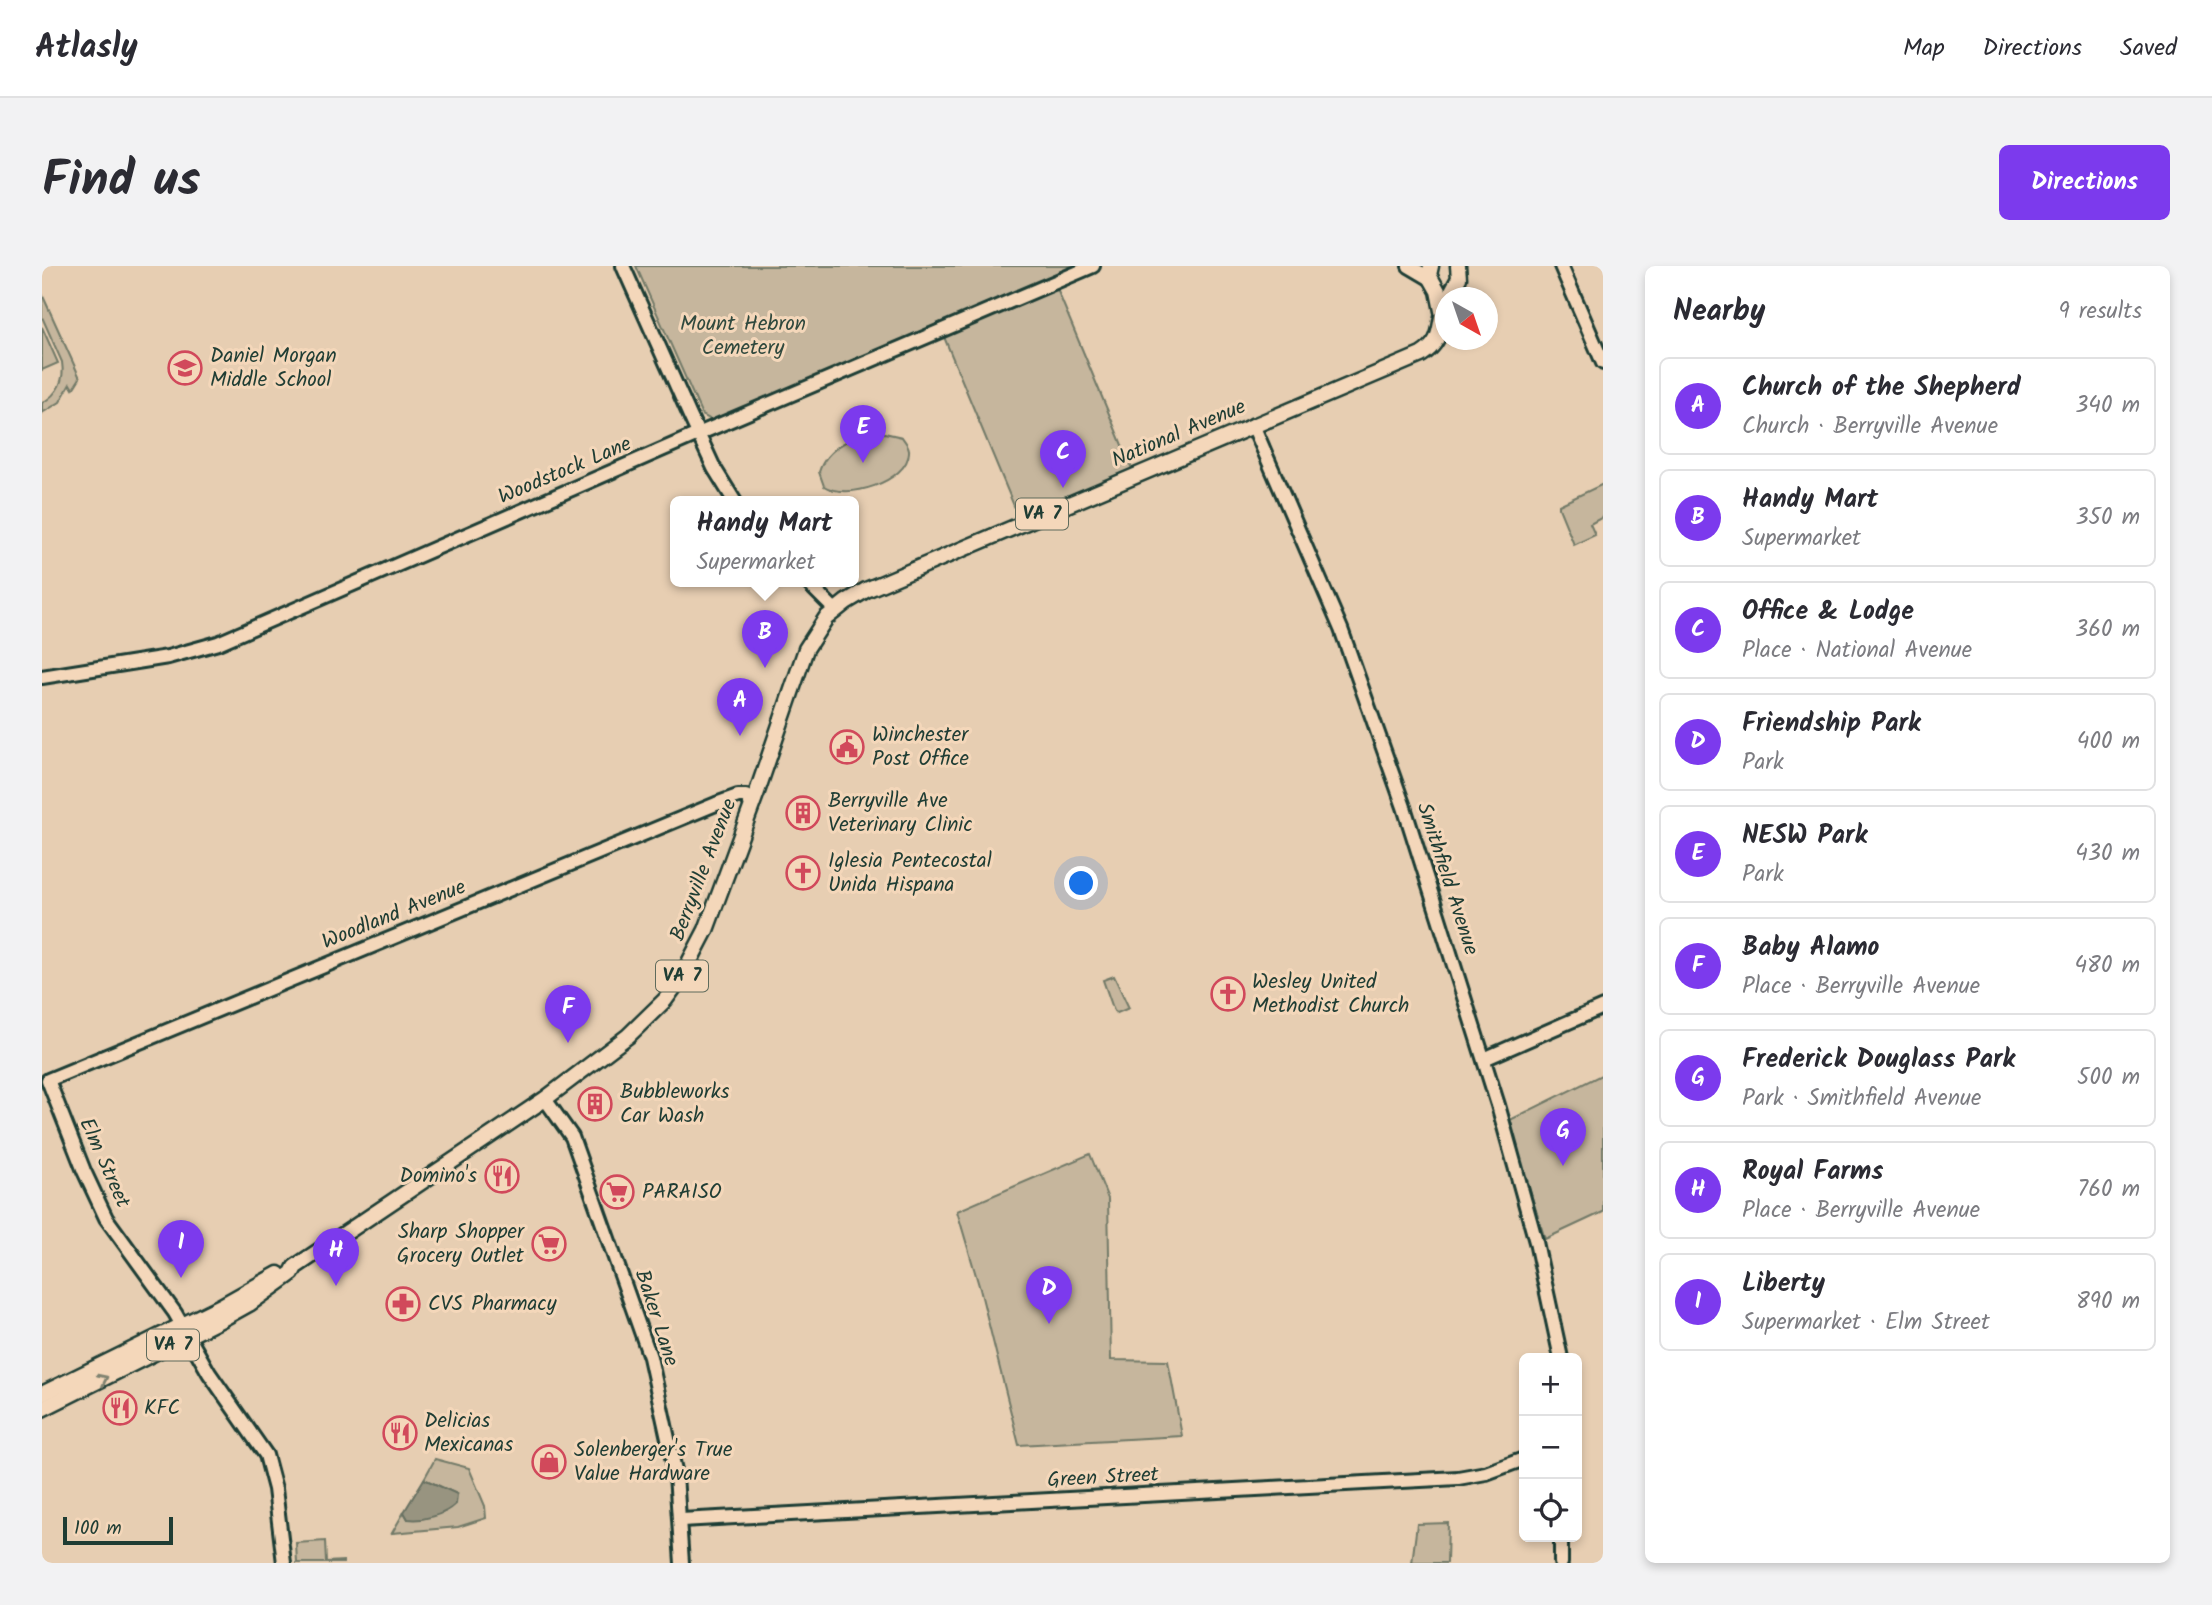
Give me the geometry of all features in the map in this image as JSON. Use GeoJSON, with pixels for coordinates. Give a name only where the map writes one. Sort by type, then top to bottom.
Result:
{"type":"FeatureCollection","features":[{"type":"Feature","properties":{"kind":"main road","name":"VA 7"},"geometry":{"type":"LineString","coordinates":[[1454,287],[1459,278],[1458,266]]}},
{"type":"Feature","properties":{"kind":"main road","name":"National Avenue"},"geometry":{"type":"LineString","coordinates":[[812,637],[835,610],[866,590],[1420,355],[1435,343]]}},
{"type":"Feature","properties":{"kind":"main road","name":"Berryville Avenue"},"geometry":{"type":"LineString","coordinates":[[42,1409],[185,1331],[288,1267],[296,1267],[545,1099],[641,1025],[681,978],[706,930],[752,806],[802,658],[812,637]]}},
{"type":"Feature","properties":{"kind":"main road","name":"Berryville Avenue"},"geometry":{"type":"LineString","coordinates":[[42,1394],[185,1331]]}},
{"type":"Feature","properties":{"kind":"street"},"geometry":{"type":"LineString","coordinates":[[623,266],[698,434],[731,496]]}},
{"type":"Feature","properties":{"kind":"street","name":"Woodstock Lane"},"geometry":{"type":"LineString","coordinates":[[42,677],[168,657],[209,646],[1093,266]]}},
{"type":"Feature","properties":{"kind":"street"},"geometry":{"type":"LineString","coordinates":[[1409,266],[1432,277]]}},
{"type":"Feature","properties":{"kind":"street"},"geometry":{"type":"LineString","coordinates":[[1561,266],[1603,363]]}},
{"type":"Feature","properties":{"kind":"street","name":"Smithfield Avenue"},"geometry":{"type":"LineString","coordinates":[[1253,425],[1334,613],[1404,807],[1484,1059],[1536,1242],[1560,1353]]}},
{"type":"Feature","properties":{"kind":"street"},"geometry":{"type":"LineString","coordinates":[[812,587],[835,610]]}},
{"type":"Feature","properties":{"kind":"street","name":"Woodland Avenue"},"geometry":{"type":"LineString","coordinates":[[48,1080],[716,804],[746,796],[752,806]]}},
{"type":"Feature","properties":{"kind":"street"},"geometry":{"type":"LineString","coordinates":[[1484,1059],[1603,1007]]}},
{"type":"Feature","properties":{"kind":"street","name":"Elm Street"},"geometry":{"type":"LineString","coordinates":[[48,1080],[106,1218],[175,1313],[226,1398],[266,1455],[275,1489],[284,1563]]}},
{"type":"Feature","properties":{"kind":"street","name":"Baker Lane"},"geometry":{"type":"LineString","coordinates":[[545,1099],[572,1137],[647,1345],[674,1461],[681,1520],[682,1563]]}},
{"type":"Feature","properties":{"kind":"street","name":"Green Street"},"geometry":{"type":"LineString","coordinates":[[681,1520],[1458,1478],[1486,1473],[1519,1461]]}},
{"type":"Feature","properties":{"kind":"street"},"geometry":{"type":"LineString","coordinates":[[1560,1563],[1561,1542]]}},
{"type":"Feature","properties":{"kind":"green space","name":"Mount Hebron Cemetery"},"geometry":{"type":"Polygon","coordinates":[[[636,266],[1084,266],[713,421],[702,415],[636,266]]]}},
{"type":"Feature","properties":{"kind":"green space"},"geometry":{"type":"Polygon","coordinates":[[[1057,289],[1132,469],[1019,518],[944,337],[1057,289]]]}},
{"type":"Feature","properties":{"kind":"green space"},"geometry":{"type":"Polygon","coordinates":[[[42,294],[80,378],[73,389],[70,384],[60,402],[42,413],[42,403],[59,386],[63,369],[42,317],[42,294]]]}},
{"type":"Feature","properties":{"kind":"green space"},"geometry":{"type":"Polygon","coordinates":[[[42,327],[58,363],[42,370],[42,327]]]}},
{"type":"Feature","properties":{"kind":"green space"},"geometry":{"type":"Polygon","coordinates":[[[880,432],[902,437],[908,446],[906,463],[898,472],[887,480],[860,490],[834,490],[824,486],[819,472],[835,449],[861,435],[880,432]]]}},
{"type":"Feature","properties":{"kind":"green space"},"geometry":{"type":"Polygon","coordinates":[[[1603,484],[1603,517],[1590,524],[1595,535],[1574,545],[1559,505],[1603,484]]]}},
{"type":"Feature","properties":{"kind":"green space"},"geometry":{"type":"Polygon","coordinates":[[[1114,976],[1129,1008],[1117,1013],[1103,980],[1114,976]]]}},
{"type":"Feature","properties":{"kind":"green space"},"geometry":{"type":"Polygon","coordinates":[[[1603,1074],[1603,1212],[1545,1239],[1508,1121],[1603,1074]]]}},
{"type":"Feature","properties":{"kind":"green space"},"geometry":{"type":"Polygon","coordinates":[[[1090,1154],[1108,1199],[1111,1360],[1168,1361],[1182,1436],[1019,1445],[980,1289],[957,1211],[1090,1154]]]}},
{"type":"Feature","properties":{"kind":"green space"},"geometry":{"type":"Polygon","coordinates":[[[435,1459],[469,1468],[485,1506],[486,1518],[458,1527],[392,1533],[404,1512],[408,1519],[457,1494],[424,1479],[435,1459]]]}},
{"type":"Feature","properties":{"kind":"green space"},"geometry":{"type":"Polygon","coordinates":[[[1448,1523],[1447,1563],[1412,1563],[1417,1524],[1448,1523]]]}},
{"type":"Feature","properties":{"kind":"green space"},"geometry":{"type":"Polygon","coordinates":[[[325,1541],[326,1562],[343,1563],[297,1563],[296,1543],[325,1541]]]}},
{"type":"Feature","properties":{"kind":"shaded area"},"geometry":{"type":"Polygon","coordinates":[[[424,1479],[457,1494],[456,1504],[433,1516],[408,1519],[404,1512],[424,1479]]]}},
{"type":"Feature","properties":{"kind":"place","name":"Daniel Morgan Middle School"},"geometry":{"type":"Point","coordinates":[185,368]}},
{"type":"Feature","properties":{"kind":"place","name":"NESW Park"},"geometry":{"type":"Point","coordinates":[863,463]}},
{"type":"Feature","properties":{"kind":"place","name":"Office & Lodge"},"geometry":{"type":"Point","coordinates":[1063,488]}},
{"type":"Feature","properties":{"kind":"place","name":"Handy Mart"},"geometry":{"type":"Point","coordinates":[765,668]}},
{"type":"Feature","properties":{"kind":"place","name":"Church of the Shepherd"},"geometry":{"type":"Point","coordinates":[740,736]}},
{"type":"Feature","properties":{"kind":"place","name":"Winchester Post Office"},"geometry":{"type":"Point","coordinates":[847,747]}},
{"type":"Feature","properties":{"kind":"place","name":"Berryville Ave Veterinary Clinic"},"geometry":{"type":"Point","coordinates":[803,813]}},
{"type":"Feature","properties":{"kind":"place","name":"Iglesia Pentecostal Unida Hispana"},"geometry":{"type":"Point","coordinates":[803,873]}},
{"type":"Feature","properties":{"kind":"place","name":"Wesley United Methodist Church"},"geometry":{"type":"Point","coordinates":[1228,994]}},
{"type":"Feature","properties":{"kind":"place","name":"Baby Alamo"},"geometry":{"type":"Point","coordinates":[568,1043]}},
{"type":"Feature","properties":{"kind":"place","name":"Bubbleworks Car Wash"},"geometry":{"type":"Point","coordinates":[595,1104]}},
{"type":"Feature","properties":{"kind":"place","name":"Frederick Douglass Park"},"geometry":{"type":"Point","coordinates":[1563,1166]}},
{"type":"Feature","properties":{"kind":"place","name":"Domino's"},"geometry":{"type":"Point","coordinates":[502,1176]}},
{"type":"Feature","properties":{"kind":"place","name":"PARAISO"},"geometry":{"type":"Point","coordinates":[617,1192]}},
{"type":"Feature","properties":{"kind":"place","name":"Sharp Shopper Grocery Outlet"},"geometry":{"type":"Point","coordinates":[549,1244]}},
{"type":"Feature","properties":{"kind":"place","name":"Liberty"},"geometry":{"type":"Point","coordinates":[181,1278]}},
{"type":"Feature","properties":{"kind":"place","name":"Royal Farms"},"geometry":{"type":"Point","coordinates":[336,1286]}},
{"type":"Feature","properties":{"kind":"place","name":"CVS Pharmacy"},"geometry":{"type":"Point","coordinates":[403,1304]}},
{"type":"Feature","properties":{"kind":"place","name":"Friendship Park"},"geometry":{"type":"Point","coordinates":[1049,1324]}},
{"type":"Feature","properties":{"kind":"place","name":"KFC"},"geometry":{"type":"Point","coordinates":[120,1408]}},
{"type":"Feature","properties":{"kind":"place","name":"Delicias Mexicanas"},"geometry":{"type":"Point","coordinates":[400,1433]}},
{"type":"Feature","properties":{"kind":"place","name":"Solenberger's True Value Hardware"},"geometry":{"type":"Point","coordinates":[549,1462]}}]}
